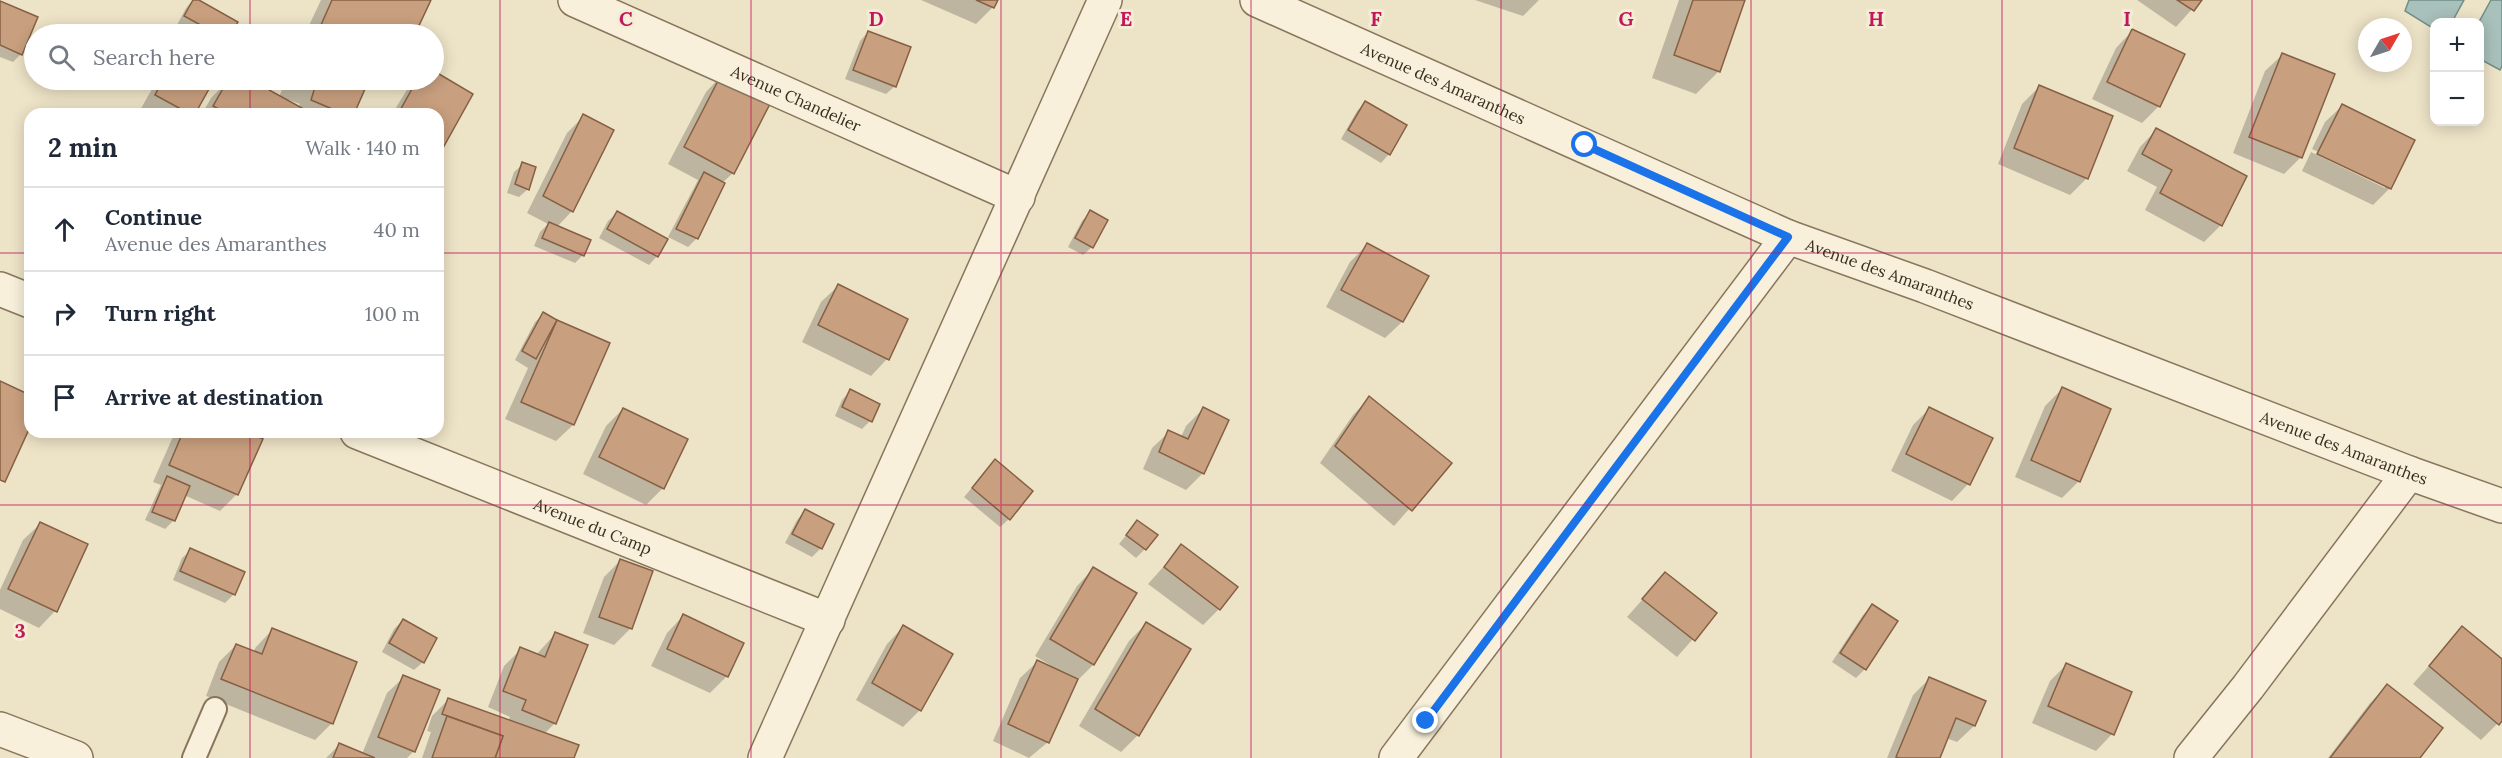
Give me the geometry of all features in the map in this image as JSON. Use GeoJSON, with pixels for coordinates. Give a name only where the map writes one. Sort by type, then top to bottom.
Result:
{"type":"FeatureCollection","features":[{"type":"Feature","properties":{"kind":"street","name":"Avenue Chandelier"},"geometry":{"type":"LineString","coordinates":[[575,0],[1018,197]]}},
{"type":"Feature","properties":{"kind":"street"},"geometry":{"type":"LineString","coordinates":[[765,758],[1105,0]]}},
{"type":"Feature","properties":{"kind":"street","name":"Avenue des Amaranthes"},"geometry":{"type":"LineString","coordinates":[[1257,0],[1788,237],[1925,286],[2409,473],[2502,506]]}},
{"type":"Feature","properties":{"kind":"street"},"geometry":{"type":"LineString","coordinates":[[1396,758],[1788,237]]}},
{"type":"Feature","properties":{"kind":"street"},"geometry":{"type":"LineString","coordinates":[[0,289],[24,299]]}},
{"type":"Feature","properties":{"kind":"street","name":"Avenue du Camp"},"geometry":{"type":"LineString","coordinates":[[372,438],[828,620]]}},
{"type":"Feature","properties":{"kind":"street"},"geometry":{"type":"LineString","coordinates":[[2191,758],[2248,687],[2409,473]]}},
{"type":"Feature","properties":{"kind":"street"},"geometry":{"type":"LineString","coordinates":[[0,729],[76,758]]}},
{"type":"Feature","properties":{"kind":"lane"},"geometry":{"type":"LineString","coordinates":[[194,758],[215,709]]}},
{"type":"Feature","properties":{"kind":"water"},"geometry":{"type":"Polygon","coordinates":[[[2409,0],[2464,0],[2454,18],[2430,18],[2430,27],[2405,11],[2409,0]]]}},
{"type":"Feature","properties":{"kind":"water"},"geometry":{"type":"Polygon","coordinates":[[[2491,0],[2502,0],[2502,66],[2500,70],[2484,61],[2484,18],[2481,18],[2491,0]]]}},
{"type":"Feature","properties":{"kind":"building"},"geometry":{"type":"Polygon","coordinates":[[[193,0],[199,0],[238,22],[237,24],[199,24],[184,16],[193,0]]]}},
{"type":"Feature","properties":{"kind":"building"},"geometry":{"type":"Polygon","coordinates":[[[332,0],[431,0],[420,24],[321,24],[332,0]]]}},
{"type":"Feature","properties":{"kind":"building"},"geometry":{"type":"Polygon","coordinates":[[[976,0],[998,0],[994,8],[976,0]]]}},
{"type":"Feature","properties":{"kind":"building"},"geometry":{"type":"Polygon","coordinates":[[[1693,0],[1745,0],[1720,72],[1674,55],[1693,0]]]}},
{"type":"Feature","properties":{"kind":"building"},"geometry":{"type":"Polygon","coordinates":[[[2177,0],[2202,0],[2194,11],[2177,0]]]}},
{"type":"Feature","properties":{"kind":"building"},"geometry":{"type":"Polygon","coordinates":[[[0,1],[38,17],[35,24],[24,24],[22,55],[0,45],[0,1]]]}},
{"type":"Feature","properties":{"kind":"building"},"geometry":{"type":"Polygon","coordinates":[[[2132,29],[2185,54],[2160,107],[2107,82],[2132,29]]]}},
{"type":"Feature","properties":{"kind":"building"},"geometry":{"type":"Polygon","coordinates":[[[868,31],[911,47],[896,87],[853,70],[868,31]]]}},
{"type":"Feature","properties":{"kind":"building"},"geometry":{"type":"Polygon","coordinates":[[[2282,53],[2335,74],[2302,158],[2249,137],[2282,53]]]}},
{"type":"Feature","properties":{"kind":"building"},"geometry":{"type":"Polygon","coordinates":[[[722,73],[772,100],[734,174],[684,147],[722,73]]]}},
{"type":"Feature","properties":{"kind":"building"},"geometry":{"type":"Polygon","coordinates":[[[444,77],[473,94],[444,146],[444,108],[401,108],[411,90],[444,90],[444,77]]]}},
{"type":"Feature","properties":{"kind":"building"},"geometry":{"type":"Polygon","coordinates":[[[2039,85],[2113,116],[2088,179],[2014,148],[2039,85]]]}},
{"type":"Feature","properties":{"kind":"building"},"geometry":{"type":"Polygon","coordinates":[[[158,90],[208,90],[198,108],[179,108],[155,95],[158,90]]]}},
{"type":"Feature","properties":{"kind":"building"},"geometry":{"type":"Polygon","coordinates":[[[222,90],[269,90],[302,108],[217,108],[213,106],[222,90]]]}},
{"type":"Feature","properties":{"kind":"building"},"geometry":{"type":"Polygon","coordinates":[[[314,90],[365,90],[357,108],[330,108],[311,100],[314,90]]]}},
{"type":"Feature","properties":{"kind":"building"},"geometry":{"type":"Polygon","coordinates":[[[1365,101],[1407,125],[1390,155],[1348,130],[1365,101]]]}},
{"type":"Feature","properties":{"kind":"building"},"geometry":{"type":"Polygon","coordinates":[[[2342,104],[2415,140],[2391,189],[2317,154],[2342,104]]]}},
{"type":"Feature","properties":{"kind":"building"},"geometry":{"type":"Polygon","coordinates":[[[583,114],[614,130],[573,212],[543,196],[583,114]]]}},
{"type":"Feature","properties":{"kind":"building"},"geometry":{"type":"Polygon","coordinates":[[[2156,128],[2247,176],[2222,226],[2160,193],[2172,170],[2142,154],[2156,128]]]}},
{"type":"Feature","properties":{"kind":"building"},"geometry":{"type":"Polygon","coordinates":[[[522,162],[536,167],[529,190],[515,184],[522,162]]]}},
{"type":"Feature","properties":{"kind":"building"},"geometry":{"type":"Polygon","coordinates":[[[704,172],[725,183],[698,239],[676,229],[704,172]]]}},
{"type":"Feature","properties":{"kind":"building"},"geometry":{"type":"Polygon","coordinates":[[[1090,210],[1108,220],[1093,248],[1075,238],[1090,210]]]}},
{"type":"Feature","properties":{"kind":"building"},"geometry":{"type":"Polygon","coordinates":[[[617,211],[668,239],[658,257],[607,229],[617,211]]]}},
{"type":"Feature","properties":{"kind":"building"},"geometry":{"type":"Polygon","coordinates":[[[549,222],[591,240],[584,256],[542,238],[549,222]]]}},
{"type":"Feature","properties":{"kind":"building"},"geometry":{"type":"Polygon","coordinates":[[[1367,243],[1429,276],[1403,322],[1341,290],[1367,243]]]}},
{"type":"Feature","properties":{"kind":"building"},"geometry":{"type":"Polygon","coordinates":[[[838,284],[908,319],[889,360],[818,325],[838,284]]]}},
{"type":"Feature","properties":{"kind":"building"},"geometry":{"type":"Polygon","coordinates":[[[543,312],[557,320],[536,359],[522,351],[543,312]]]}},
{"type":"Feature","properties":{"kind":"building"},"geometry":{"type":"Polygon","coordinates":[[[557,320],[610,343],[574,425],[521,402],[557,320]]]}},
{"type":"Feature","properties":{"kind":"building"},"geometry":{"type":"Polygon","coordinates":[[[0,381],[24,392],[25,438],[5,482],[0,480],[0,381]]]}},
{"type":"Feature","properties":{"kind":"building"},"geometry":{"type":"Polygon","coordinates":[[[2062,387],[2111,409],[2080,482],[2031,460],[2062,387]]]}},
{"type":"Feature","properties":{"kind":"building"},"geometry":{"type":"Polygon","coordinates":[[[850,389],[880,404],[872,422],[842,407],[850,389]]]}},
{"type":"Feature","properties":{"kind":"building"},"geometry":{"type":"Polygon","coordinates":[[[1369,396],[1452,463],[1412,511],[1335,446],[1369,396]]]}},
{"type":"Feature","properties":{"kind":"building"},"geometry":{"type":"Polygon","coordinates":[[[1203,407],[1229,420],[1204,474],[1159,452],[1168,430],[1188,439],[1203,407]]]}},
{"type":"Feature","properties":{"kind":"building"},"geometry":{"type":"Polygon","coordinates":[[[1929,407],[1993,438],[1970,485],[1906,454],[1929,407]]]}},
{"type":"Feature","properties":{"kind":"building"},"geometry":{"type":"Polygon","coordinates":[[[623,408],[688,439],[664,489],[599,457],[623,408]]]}},
{"type":"Feature","properties":{"kind":"building"},"geometry":{"type":"Polygon","coordinates":[[[180,438],[263,439],[238,495],[169,465],[180,438]]]}},
{"type":"Feature","properties":{"kind":"building"},"geometry":{"type":"Polygon","coordinates":[[[995,459],[1033,491],[1010,520],[972,488],[995,459]]]}},
{"type":"Feature","properties":{"kind":"building"},"geometry":{"type":"Polygon","coordinates":[[[167,476],[190,486],[175,521],[152,512],[167,476]]]}},
{"type":"Feature","properties":{"kind":"building"},"geometry":{"type":"Polygon","coordinates":[[[805,509],[834,524],[822,549],[792,534],[805,509]]]}},
{"type":"Feature","properties":{"kind":"building"},"geometry":{"type":"Polygon","coordinates":[[[1137,520],[1158,535],[1146,550],[1126,535],[1137,520]]]}},
{"type":"Feature","properties":{"kind":"building"},"geometry":{"type":"Polygon","coordinates":[[[40,522],[88,544],[57,612],[8,589],[40,522]]]}},
{"type":"Feature","properties":{"kind":"building"},"geometry":{"type":"Polygon","coordinates":[[[1181,544],[1238,587],[1220,610],[1164,567],[1181,544]]]}},
{"type":"Feature","properties":{"kind":"building"},"geometry":{"type":"Polygon","coordinates":[[[190,548],[245,572],[235,595],[180,571],[190,548]]]}},
{"type":"Feature","properties":{"kind":"building"},"geometry":{"type":"Polygon","coordinates":[[[620,559],[653,571],[632,629],[599,617],[620,559]]]}},
{"type":"Feature","properties":{"kind":"building"},"geometry":{"type":"Polygon","coordinates":[[[1093,567],[1137,593],[1094,665],[1050,639],[1093,567]]]}},
{"type":"Feature","properties":{"kind":"building"},"geometry":{"type":"Polygon","coordinates":[[[1665,572],[1717,613],[1695,641],[1642,599],[1665,572]]]}},
{"type":"Feature","properties":{"kind":"building"},"geometry":{"type":"Polygon","coordinates":[[[1872,604],[1898,621],[1866,670],[1840,653],[1872,604]]]}},
{"type":"Feature","properties":{"kind":"building"},"geometry":{"type":"Polygon","coordinates":[[[683,614],[744,643],[728,677],[667,649],[683,614]]]}},
{"type":"Feature","properties":{"kind":"building"},"geometry":{"type":"Polygon","coordinates":[[[403,619],[437,638],[424,663],[389,643],[403,619]]]}},
{"type":"Feature","properties":{"kind":"building"},"geometry":{"type":"Polygon","coordinates":[[[1146,622],[1191,649],[1139,736],[1095,709],[1146,622]]]}},
{"type":"Feature","properties":{"kind":"building"},"geometry":{"type":"Polygon","coordinates":[[[903,625],[953,654],[921,711],[872,683],[903,625]]]}},
{"type":"Feature","properties":{"kind":"building"},"geometry":{"type":"Polygon","coordinates":[[[2462,626],[2502,659],[2502,721],[2499,725],[2429,666],[2462,626]]]}},
{"type":"Feature","properties":{"kind":"building"},"geometry":{"type":"Polygon","coordinates":[[[272,628],[357,662],[333,724],[221,679],[236,644],[262,654],[272,628]]]}},
{"type":"Feature","properties":{"kind":"building"},"geometry":{"type":"Polygon","coordinates":[[[555,632],[588,645],[556,724],[522,710],[526,700],[503,691],[520,647],[545,657],[555,632]]]}},
{"type":"Feature","properties":{"kind":"building"},"geometry":{"type":"Polygon","coordinates":[[[1037,660],[1078,679],[1049,743],[1008,724],[1037,660]]]}},
{"type":"Feature","properties":{"kind":"building"},"geometry":{"type":"Polygon","coordinates":[[[2066,663],[2132,692],[2114,735],[2048,706],[2066,663]]]}},
{"type":"Feature","properties":{"kind":"building"},"geometry":{"type":"Polygon","coordinates":[[[403,675],[440,690],[415,752],[378,737],[403,675]]]}},
{"type":"Feature","properties":{"kind":"building"},"geometry":{"type":"Polygon","coordinates":[[[1929,677],[1986,701],[1975,726],[1956,718],[1940,758],[1896,757],[1929,677]]]}},
{"type":"Feature","properties":{"kind":"building"},"geometry":{"type":"Polygon","coordinates":[[[2387,684],[2443,728],[2420,758],[2330,758],[2387,684]]]}},
{"type":"Feature","properties":{"kind":"building"},"geometry":{"type":"Polygon","coordinates":[[[448,698],[579,745],[574,758],[495,758],[503,736],[442,714],[448,698]]]}},
{"type":"Feature","properties":{"kind":"building"},"geometry":{"type":"Polygon","coordinates":[[[447,716],[503,736],[495,758],[432,758],[447,716]]]}},
{"type":"Feature","properties":{"kind":"building"},"geometry":{"type":"Polygon","coordinates":[[[339,743],[375,758],[333,758],[339,743]]]}},
{"type":"Feature","properties":{"kind":"route"},"geometry":{"type":"LineString","coordinates":[[1426,721],[1788,237],[1585,145]]}}]}
